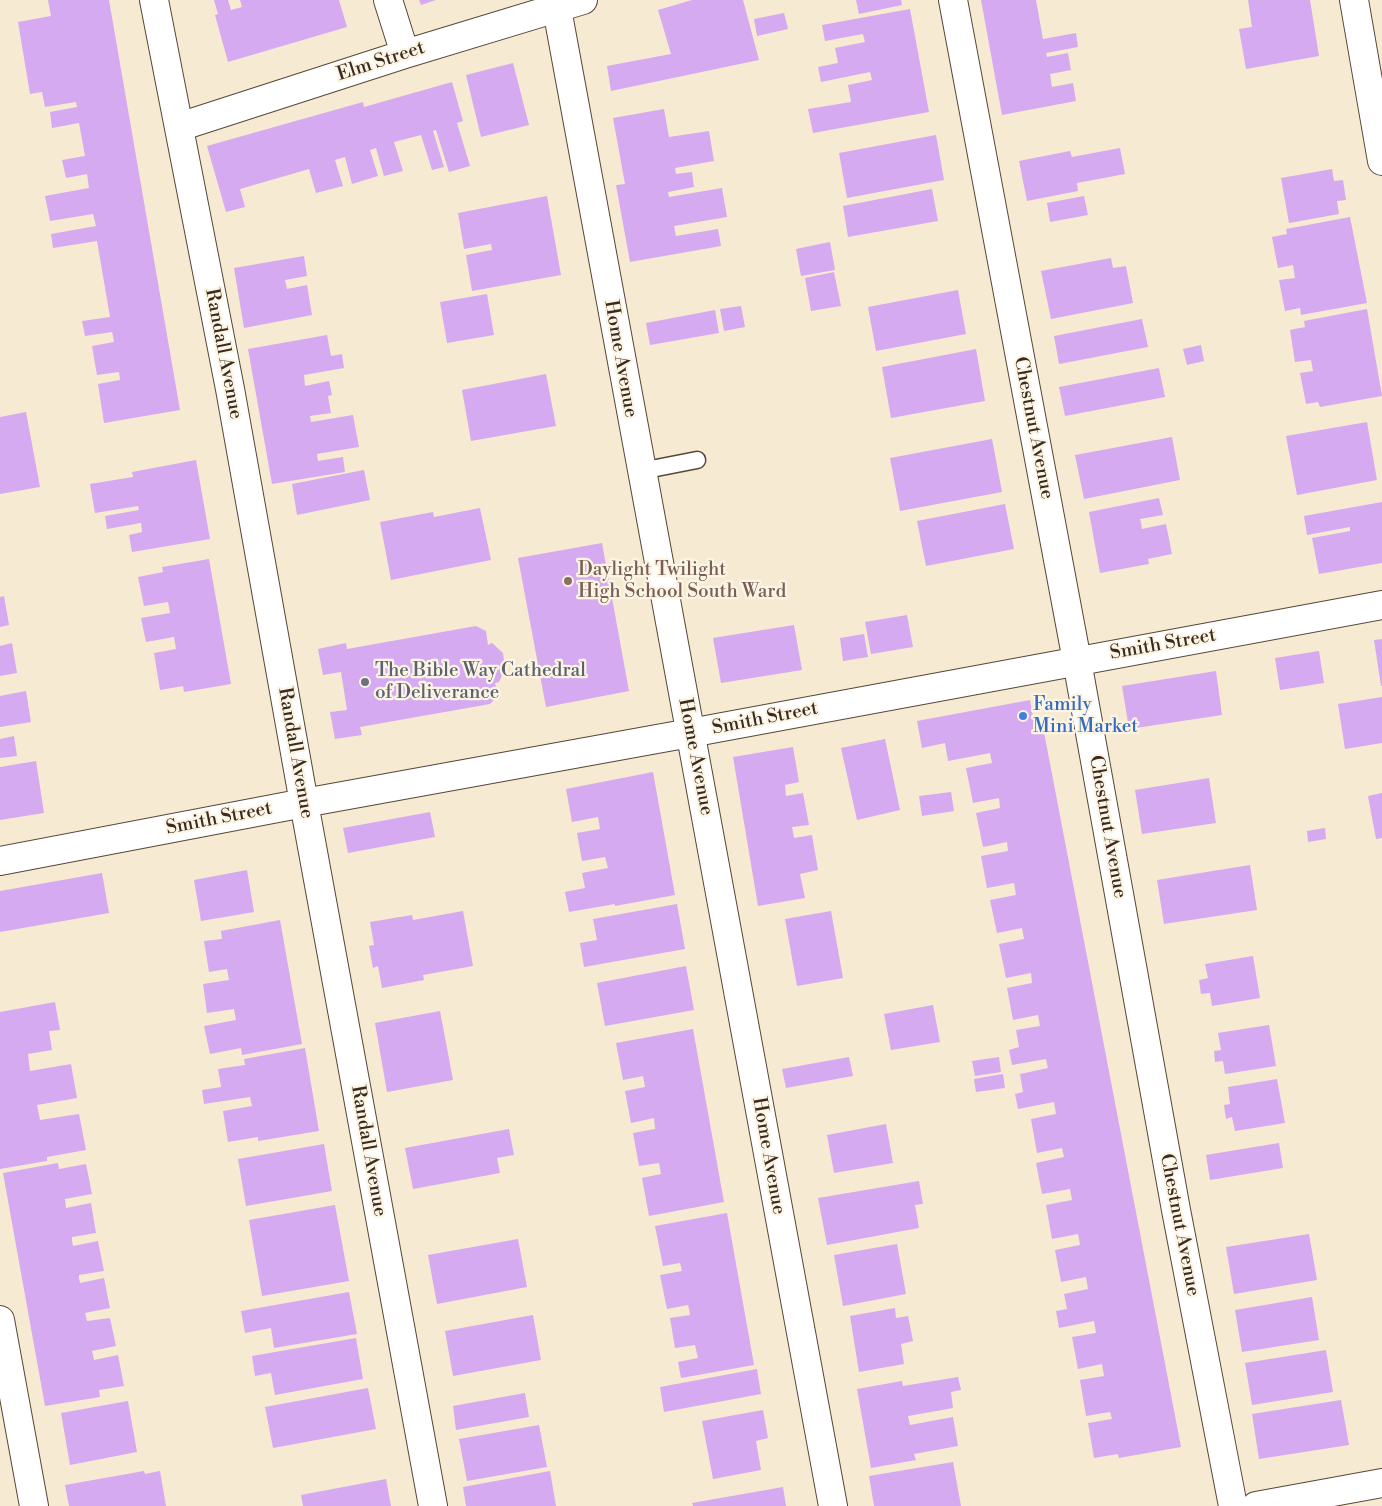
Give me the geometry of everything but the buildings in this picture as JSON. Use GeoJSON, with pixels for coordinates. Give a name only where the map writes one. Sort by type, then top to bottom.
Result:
{"type":"FeatureCollection","features":[{"type":"Feature","properties":{"kind":"street","name":"Randall Avenue"},"geometry":{"type":"LineString","coordinates":[[154,0],[230,389],[433,1506]]}},
{"type":"Feature","properties":{"kind":"street"},"geometry":{"type":"LineString","coordinates":[[388,0],[405,54]]}},
{"type":"Feature","properties":{"kind":"street","name":"Elm Street"},"geometry":{"type":"LineString","coordinates":[[179,127],[405,54],[583,0]]}},
{"type":"Feature","properties":{"kind":"street","name":"Chestnut Avenue"},"geometry":{"type":"LineString","coordinates":[[952,0],[1077,661],[1176,1210],[1233,1506]]}},
{"type":"Feature","properties":{"kind":"street"},"geometry":{"type":"LineString","coordinates":[[1354,0],[1382,161]]}},
{"type":"Feature","properties":{"kind":"street","name":"Home Avenue"},"geometry":{"type":"LineString","coordinates":[[556,9],[833,1506]]}},
{"type":"Feature","properties":{"kind":"street","name":"Smith Street"},"geometry":{"type":"LineString","coordinates":[[0,861],[304,803],[690,734],[1382,605]]}},
{"type":"Feature","properties":{"kind":"street"},"geometry":{"type":"LineString","coordinates":[[0,1320],[34,1506]]}},
{"type":"Feature","properties":{"kind":"street"},"geometry":{"type":"LineString","coordinates":[[1256,1506],[1382,1483]]}},
{"type":"Feature","properties":{"kind":"lane"},"geometry":{"type":"LineString","coordinates":[[641,471],[697,460]]}},
{"type":"Feature","properties":{"kind":"place","name":"Daylight Twilight High School South Ward"},"geometry":{"type":"Point","coordinates":[568,581]}},
{"type":"Feature","properties":{"kind":"place","name":"The Bible Way Cathedral of Deliverance"},"geometry":{"type":"Point","coordinates":[365,682]}},
{"type":"Feature","properties":{"kind":"place","name":"Family Mini Market"},"geometry":{"type":"Point","coordinates":[1023,716]}}]}
